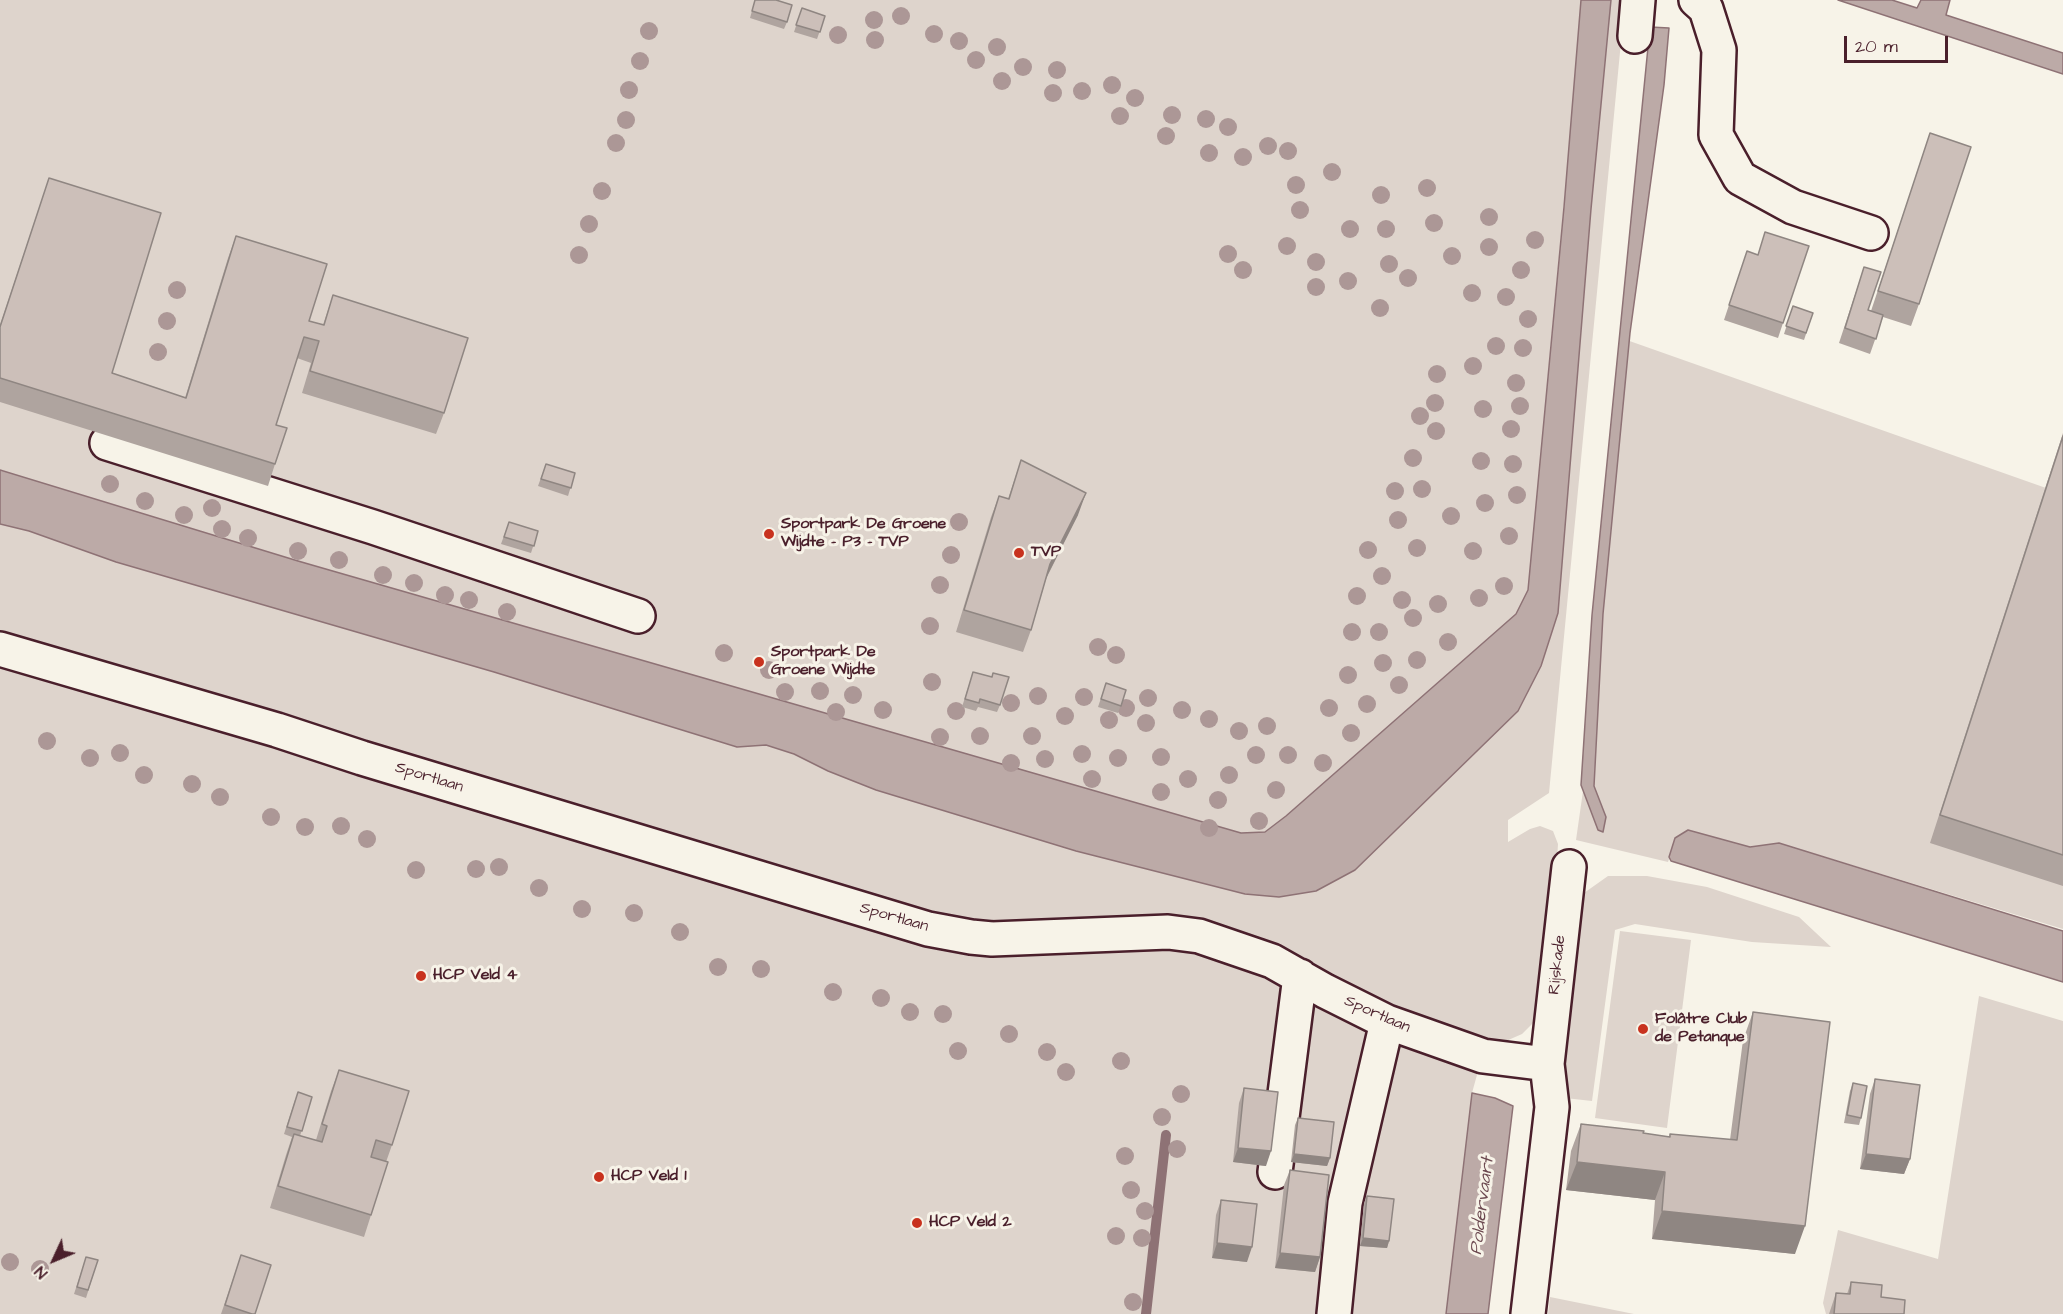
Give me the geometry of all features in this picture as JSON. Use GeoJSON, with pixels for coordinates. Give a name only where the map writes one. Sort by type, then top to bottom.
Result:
{"type":"FeatureCollection","features":[{"type":"Feature","properties":{"kind":"street"},"geometry":{"type":"LineString","coordinates":[[1635,36],[1638,0]]}},
{"type":"Feature","properties":{"kind":"street"},"geometry":{"type":"LineString","coordinates":[[1696,0],[1706,9],[1719,50],[1716,135],[1740,178],[1793,207],[1871,233]]}},
{"type":"Feature","properties":{"kind":"street"},"geometry":{"type":"LineString","coordinates":[[107,443],[373,527],[638,616]]}},
{"type":"Feature","properties":{"kind":"street","name":"Sportlaan"},"geometry":{"type":"LineString","coordinates":[[0,649],[277,730],[928,929],[992,939],[1168,932],[1199,936],[1272,960],[1325,991],[1387,1022],[1483,1056],[1547,1064]]}},
{"type":"Feature","properties":{"kind":"street","name":"Rijskade"},"geometry":{"type":"LineString","coordinates":[[1547,1064],[1569,867]]}},
{"type":"Feature","properties":{"kind":"street"},"geometry":{"type":"LineString","coordinates":[[1275,1172],[1300,976]]}},
{"type":"Feature","properties":{"kind":"street"},"geometry":{"type":"LineString","coordinates":[[1334,1314],[1345,1203],[1387,1022]]}},
{"type":"Feature","properties":{"kind":"street"},"geometry":{"type":"LineString","coordinates":[[1528,1314],[1552,1107],[1547,1064]]}},
{"type":"Feature","properties":{"kind":"shaded area","name":"Sportpark De Groene Wijdte"},"geometry":{"type":"Polygon","coordinates":[[[0,0],[1583,0],[1528,590],[1517,614],[1519,709],[1541,666],[1558,613],[1591,209],[1611,0],[1625,0],[1549,793],[1508,820],[1508,842],[1540,826],[1553,831],[1558,844],[1554,909],[1541,1006],[1533,1023],[1522,1034],[1494,1044],[1486,1042],[1472,1093],[1446,1314],[0,1314],[0,0]]]}},
{"type":"Feature","properties":{"kind":"shaded area"},"geometry":{"type":"Polygon","coordinates":[[[1621,338],[2063,494],[2063,929],[1779,843],[1750,847],[1688,830],[1674,844],[1668,862],[1576,840],[1583,791],[1621,338]]]}},
{"type":"Feature","properties":{"kind":"shaded area"},"geometry":{"type":"Polygon","coordinates":[[[1608,876],[1647,876],[1707,887],[1799,917],[1831,947],[1752,942],[1635,924],[1615,930],[1592,1101],[1565,1098],[1567,1005],[1578,905],[1584,893],[1608,876]]]}},
{"type":"Feature","properties":{"kind":"shaded area","name":"Folâtre Club de Petanque"},"geometry":{"type":"Polygon","coordinates":[[[1620,931],[1691,940],[1667,1128],[1595,1118],[1620,931]]]}},
{"type":"Feature","properties":{"kind":"shaded area"},"geometry":{"type":"Polygon","coordinates":[[[1979,996],[2063,1021],[2063,1314],[1826,1314],[1823,1303],[1838,1230],[1938,1259],[1979,996]]]}},
{"type":"Feature","properties":{"kind":"shaded area"},"geometry":{"type":"Polygon","coordinates":[[[1550,1297],[1634,1314],[1548,1314],[1550,1297]]]}},
{"type":"Feature","properties":{"kind":"water"},"geometry":{"type":"Polygon","coordinates":[[[1581,0],[1611,0],[1591,209],[1558,613],[1541,666],[1518,711],[1355,870],[1316,891],[1279,897],[1245,894],[1076,851],[876,790],[828,771],[794,754],[766,745],[737,747],[494,672],[116,562],[29,531],[0,524],[0,470],[298,561],[1241,833],[1265,832],[1516,614],[1528,590],[1581,0]]]}},
{"type":"Feature","properties":{"kind":"water"},"geometry":{"type":"Polygon","coordinates":[[[1838,0],[1892,0],[1917,8],[1921,0],[1950,0],[1946,15],[2063,53],[2063,74],[1838,0]]]}},
{"type":"Feature","properties":{"kind":"water"},"geometry":{"type":"Polygon","coordinates":[[[1650,27],[1669,28],[1664,85],[1630,333],[1603,614],[1594,786],[1606,817],[1603,832],[1598,830],[1581,785],[1592,615],[1650,27]]]}},
{"type":"Feature","properties":{"kind":"water"},"geometry":{"type":"Polygon","coordinates":[[[1688,830],[1750,847],[1779,843],[2063,931],[2063,982],[1671,861],[1669,857],[1675,838],[1688,830]]]}},
{"type":"Feature","properties":{"kind":"water","name":"Poldervaart"},"geometry":{"type":"Polygon","coordinates":[[[1472,1093],[1495,1098],[1513,1106],[1488,1314],[1446,1314],[1472,1093]]]}},
{"type":"Feature","properties":{"kind":"building"},"geometry":{"type":"Polygon","coordinates":[[[755,0],[776,0],[792,5],[787,22],[752,11],[755,0]]]}},
{"type":"Feature","properties":{"kind":"building"},"geometry":{"type":"Polygon","coordinates":[[[802,8],[825,16],[820,32],[796,25],[802,8]]]}},
{"type":"Feature","properties":{"kind":"building"},"geometry":{"type":"Polygon","coordinates":[[[1930,133],[1971,147],[1919,304],[1878,291],[1930,133]]]}},
{"type":"Feature","properties":{"kind":"building"},"geometry":{"type":"Polygon","coordinates":[[[49,178],[161,213],[112,373],[186,398],[236,236],[327,264],[309,321],[324,325],[333,295],[468,338],[444,413],[310,371],[319,341],[304,337],[276,425],[287,428],[275,464],[0,378],[0,327],[49,178]]]}},
{"type":"Feature","properties":{"kind":"building"},"geometry":{"type":"Polygon","coordinates":[[[1765,232],[1809,246],[1783,323],[1729,305],[1747,251],[1758,255],[1765,232]]]}},
{"type":"Feature","properties":{"kind":"building"},"geometry":{"type":"Polygon","coordinates":[[[1864,267],[1881,272],[1868,310],[1883,315],[1876,339],[1845,328],[1864,267]]]}},
{"type":"Feature","properties":{"kind":"building"},"geometry":{"type":"Polygon","coordinates":[[[1793,306],[1813,313],[1806,333],[1786,326],[1793,306]]]}},
{"type":"Feature","properties":{"kind":"building"},"geometry":{"type":"Polygon","coordinates":[[[2063,436],[2063,855],[1940,815],[2063,436]]]}},
{"type":"Feature","properties":{"kind":"building","name":"TVP"},"geometry":{"type":"Polygon","coordinates":[[[1021,460],[1086,493],[1050,564],[1031,630],[964,610],[999,496],[1009,499],[1021,460]]]}},
{"type":"Feature","properties":{"kind":"building"},"geometry":{"type":"Polygon","coordinates":[[[546,464],[575,473],[571,488],[541,479],[546,464]]]}},
{"type":"Feature","properties":{"kind":"building"},"geometry":{"type":"Polygon","coordinates":[[[509,522],[538,531],[534,546],[504,537],[509,522]]]}},
{"type":"Feature","properties":{"kind":"building"},"geometry":{"type":"Polygon","coordinates":[[[973,672],[992,677],[993,673],[1009,677],[1000,705],[980,699],[979,703],[965,699],[973,672]]]}},
{"type":"Feature","properties":{"kind":"building"},"geometry":{"type":"Polygon","coordinates":[[[1106,683],[1126,690],[1121,706],[1101,699],[1106,683]]]}},
{"type":"Feature","properties":{"kind":"building"},"geometry":{"type":"Polygon","coordinates":[[[1753,1012],[1830,1022],[1805,1226],[1662,1211],[1665,1172],[1577,1162],[1581,1124],[1644,1131],[1643,1133],[1670,1137],[1670,1134],[1737,1140],[1753,1012]]]}},
{"type":"Feature","properties":{"kind":"building"},"geometry":{"type":"Polygon","coordinates":[[[339,1070],[409,1091],[392,1145],[376,1140],[371,1157],[388,1162],[371,1215],[278,1186],[294,1134],[322,1142],[327,1126],[322,1124],[339,1070]]]}},
{"type":"Feature","properties":{"kind":"building"},"geometry":{"type":"Polygon","coordinates":[[[1875,1079],[1920,1085],[1910,1159],[1866,1154],[1875,1079]]]}},
{"type":"Feature","properties":{"kind":"building"},"geometry":{"type":"Polygon","coordinates":[[[1853,1083],[1867,1086],[1861,1118],[1847,1115],[1853,1083]]]}},
{"type":"Feature","properties":{"kind":"building"},"geometry":{"type":"Polygon","coordinates":[[[1244,1088],[1278,1092],[1271,1151],[1238,1148],[1244,1088]]]}},
{"type":"Feature","properties":{"kind":"building"},"geometry":{"type":"Polygon","coordinates":[[[298,1092],[312,1097],[302,1131],[287,1127],[298,1092]]]}},
{"type":"Feature","properties":{"kind":"building"},"geometry":{"type":"Polygon","coordinates":[[[1298,1118],[1334,1122],[1330,1158],[1294,1154],[1298,1118]]]}},
{"type":"Feature","properties":{"kind":"building"},"geometry":{"type":"Polygon","coordinates":[[[1290,1170],[1329,1175],[1320,1257],[1280,1253],[1290,1170]]]}},
{"type":"Feature","properties":{"kind":"building"},"geometry":{"type":"Polygon","coordinates":[[[1367,1196],[1394,1199],[1389,1241],[1363,1238],[1367,1196]]]}},
{"type":"Feature","properties":{"kind":"building"},"geometry":{"type":"Polygon","coordinates":[[[1221,1200],[1257,1204],[1252,1247],[1217,1243],[1221,1200]]]}},
{"type":"Feature","properties":{"kind":"building"},"geometry":{"type":"Polygon","coordinates":[[[241,1255],[271,1265],[255,1314],[225,1305],[241,1255]]]}},
{"type":"Feature","properties":{"kind":"building"},"geometry":{"type":"Polygon","coordinates":[[[86,1257],[98,1260],[88,1290],[77,1287],[86,1257]]]}},
{"type":"Feature","properties":{"kind":"building"},"geometry":{"type":"Polygon","coordinates":[[[1851,1282],[1882,1285],[1881,1297],[1905,1300],[1904,1314],[1834,1314],[1836,1293],[1850,1294],[1851,1282]]]}},
{"type":"Feature","properties":{"kind":"waterway"},"geometry":{"type":"LineString","coordinates":[[1146,1314],[1166,1135]]}},
{"type":"Feature","properties":{"kind":"place","name":"Sportpark De Groene Wijdte - P3 - TVP"},"geometry":{"type":"Point","coordinates":[769,534]}},
{"type":"Feature","properties":{"kind":"place","name":"TVP"},"geometry":{"type":"Point","coordinates":[1019,553]}},
{"type":"Feature","properties":{"kind":"place","name":"Sportpark De Groene Wijdte"},"geometry":{"type":"Point","coordinates":[759,662]}},
{"type":"Feature","properties":{"kind":"place","name":"HCP Veld 4"},"geometry":{"type":"Point","coordinates":[421,976]}},
{"type":"Feature","properties":{"kind":"place","name":"Folâtre Club de Petanque"},"geometry":{"type":"Point","coordinates":[1643,1029]}},
{"type":"Feature","properties":{"kind":"place","name":"HCP Veld 1"},"geometry":{"type":"Point","coordinates":[599,1177]}},
{"type":"Feature","properties":{"kind":"place","name":"HCP Veld 2"},"geometry":{"type":"Point","coordinates":[917,1223]}}]}
